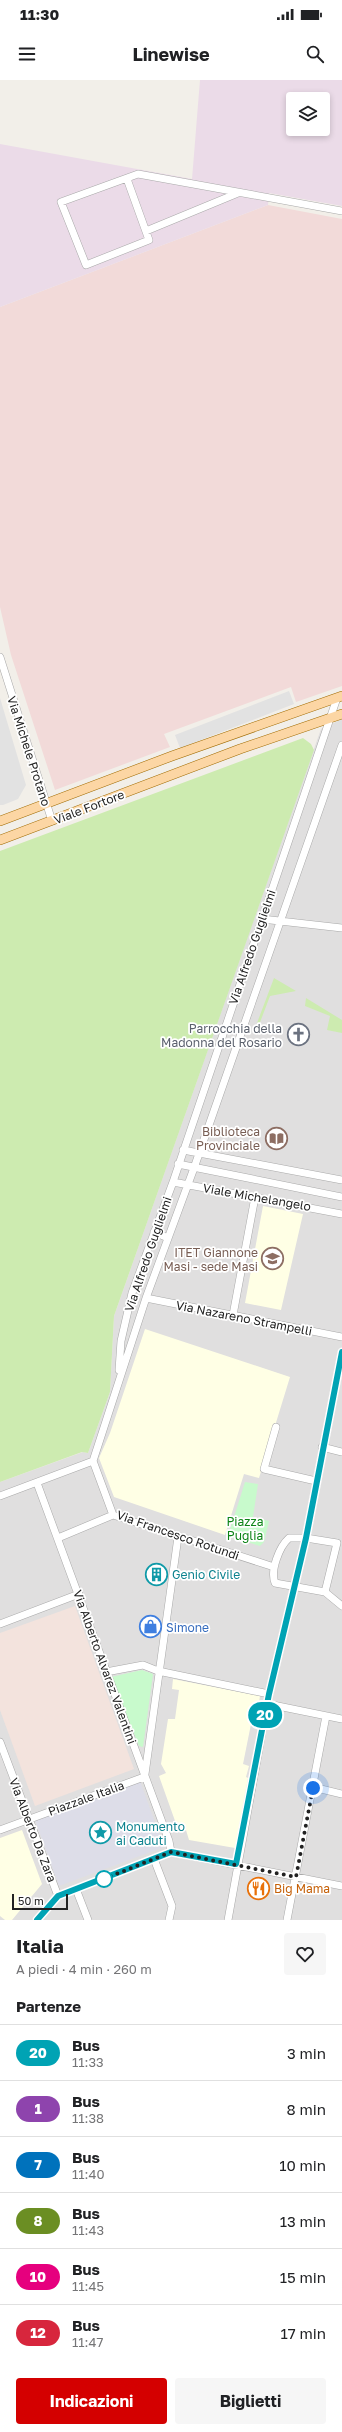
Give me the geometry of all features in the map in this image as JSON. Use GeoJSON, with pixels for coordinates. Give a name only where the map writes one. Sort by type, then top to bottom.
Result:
{"type":"FeatureCollection","features":[{"type":"Feature","properties":{"kind":"main road","name":"Viale Fortore"},"geometry":{"type":"LineString","coordinates":[[0,821],[46,805],[172,756],[340,697]]}},
{"type":"Feature","properties":{"kind":"main road","name":"Viale Fortore"},"geometry":{"type":"LineString","coordinates":[[0,840],[177,772],[342,714]]}},
{"type":"Feature","properties":{"kind":"main road"},"geometry":{"type":"LineString","coordinates":[[172,756],[177,772]]}},
{"type":"Feature","properties":{"kind":"street"},"geometry":{"type":"LineString","coordinates":[[127,179],[149,240],[86,265],[61,202],[138,174],[342,211]]}},
{"type":"Feature","properties":{"kind":"street"},"geometry":{"type":"LineString","coordinates":[[146,231],[240,193]]}},
{"type":"Feature","properties":{"kind":"street","name":"Via Michele Protano"},"geometry":{"type":"LineString","coordinates":[[0,657],[52,821]]}},
{"type":"Feature","properties":{"kind":"street","name":"Via Alfredo Guglielmi"},"geometry":{"type":"LineString","coordinates":[[118,1382],[120,1341],[130,1299],[173,1182],[329,719],[340,697]]}},
{"type":"Feature","properties":{"kind":"street","name":"Via Alfredo Guglielmi"},"geometry":{"type":"LineString","coordinates":[[93,1461],[146,1298],[188,1185],[342,746]]}},
{"type":"Feature","properties":{"kind":"street"},"geometry":{"type":"LineString","coordinates":[[262,919],[342,928]]}},
{"type":"Feature","properties":{"kind":"street"},"geometry":{"type":"LineString","coordinates":[[183,1150],[342,1180]]}},
{"type":"Feature","properties":{"kind":"street","name":"Viale Michelangelo"},"geometry":{"type":"LineString","coordinates":[[178,1164],[342,1197]]}},
{"type":"Feature","properties":{"kind":"street","name":"Viale Michelangelo"},"geometry":{"type":"LineString","coordinates":[[173,1182],[342,1214]]}},
{"type":"Feature","properties":{"kind":"street"},"geometry":{"type":"LineString","coordinates":[[232,1315],[255,1197]]}},
{"type":"Feature","properties":{"kind":"street"},"geometry":{"type":"LineString","coordinates":[[154,1232],[168,1238]]}},
{"type":"Feature","properties":{"kind":"street","name":"Via Nazareno Strampelli"},"geometry":{"type":"LineString","coordinates":[[146,1298],[342,1337]]}},
{"type":"Feature","properties":{"kind":"street"},"geometry":{"type":"LineString","coordinates":[[228,1920],[236,1864],[269,1694],[306,1538],[322,1447],[342,1352]]}},
{"type":"Feature","properties":{"kind":"street"},"geometry":{"type":"LineString","coordinates":[[276,1427],[264,1469],[316,1481]]}},
{"type":"Feature","properties":{"kind":"street"},"geometry":{"type":"LineString","coordinates":[[322,1447],[342,1452]]}},
{"type":"Feature","properties":{"kind":"street"},"geometry":{"type":"LineString","coordinates":[[0,1496],[93,1461]]}},
{"type":"Feature","properties":{"kind":"street","name":"Via Francesco Rotundi"},"geometry":{"type":"LineString","coordinates":[[93,1461],[113,1515],[274,1567]]}},
{"type":"Feature","properties":{"kind":"street","name":"Via Alberto Alvarez Valentini"},"geometry":{"type":"LineString","coordinates":[[37,1483],[79,1594],[144,1777],[169,1841],[171,1852]]}},
{"type":"Feature","properties":{"kind":"street"},"geometry":{"type":"LineString","coordinates":[[58,1538],[113,1515]]}},
{"type":"Feature","properties":{"kind":"street"},"geometry":{"type":"LineString","coordinates":[[144,1777],[178,1537]]}},
{"type":"Feature","properties":{"kind":"street"},"geometry":{"type":"LineString","coordinates":[[325,1592],[339,1542],[295,1537],[285,1542],[274,1567],[272,1576],[275,1583],[294,1588],[325,1592],[342,1606]]}},
{"type":"Feature","properties":{"kind":"street"},"geometry":{"type":"LineString","coordinates":[[0,1624],[79,1594]]}},
{"type":"Feature","properties":{"kind":"street"},"geometry":{"type":"LineString","coordinates":[[106,1672],[143,1665],[158,1671],[269,1694]]}},
{"type":"Feature","properties":{"kind":"street"},"geometry":{"type":"LineString","coordinates":[[268,1704],[342,1719]]}},
{"type":"Feature","properties":{"kind":"street"},"geometry":{"type":"LineString","coordinates":[[287,1920],[326,1716]]}},
{"type":"Feature","properties":{"kind":"street","name":"Via Alberto Da Zara"},"geometry":{"type":"LineString","coordinates":[[0,1742],[58,1896]]}},
{"type":"Feature","properties":{"kind":"street","name":"Piazzale Italia"},"geometry":{"type":"LineString","coordinates":[[0,1830],[144,1777]]}},
{"type":"Feature","properties":{"kind":"street"},"geometry":{"type":"LineString","coordinates":[[313,1788],[342,1794]]}},
{"type":"Feature","properties":{"kind":"street"},"geometry":{"type":"LineString","coordinates":[[37,1920],[58,1896],[154,1860],[171,1852],[342,1886]]}},
{"type":"Feature","properties":{"kind":"street"},"geometry":{"type":"LineString","coordinates":[[154,1860],[172,1906],[170,1920]]}},
{"type":"Feature","properties":{"kind":"street"},"geometry":{"type":"LineString","coordinates":[[76,1889],[88,1920]]}},
{"type":"Feature","properties":{"kind":"shaded area"},"geometry":{"type":"Polygon","coordinates":[[[200,80],[342,80],[342,206],[269,193],[268,205],[0,307],[0,144],[192,179],[200,80]]]}},
{"type":"Feature","properties":{"kind":"shaded area"},"geometry":{"type":"Polygon","coordinates":[[[268,205],[342,219],[342,686],[296,702],[291,687],[164,734],[170,747],[55,790],[11,655],[0,607],[0,307],[268,205]]]}},
{"type":"Feature","properties":{"kind":"shaded area"},"geometry":{"type":"Polygon","coordinates":[[[289,691],[294,704],[180,748],[175,735],[289,691]]]}},
{"type":"Feature","properties":{"kind":"shaded area"},"geometry":{"type":"Polygon","coordinates":[[[0,698],[26,785],[18,799],[3,805],[0,805],[0,698]]]}},
{"type":"Feature","properties":{"kind":"shaded area"},"geometry":{"type":"Polygon","coordinates":[[[342,719],[342,1920],[0,1920],[0,1482],[83,1452],[88,1453],[110,1392],[114,1316],[321,729],[342,719]]]}},
{"type":"Feature","properties":{"kind":"shaded area","name":"ITET Giannone Masi - sede Masi"},"geometry":{"type":"Polygon","coordinates":[[[263,1206],[303,1214],[281,1310],[245,1303],[263,1206]]]}},
{"type":"Feature","properties":{"kind":"shaded area"},"geometry":{"type":"Polygon","coordinates":[[[145,1329],[290,1377],[259,1478],[244,1474],[225,1535],[114,1497],[99,1458],[110,1433],[145,1329]]]}},
{"type":"Feature","properties":{"kind":"shaded area"},"geometry":{"type":"Polygon","coordinates":[[[75,1606],[134,1769],[35,1806],[0,1710],[0,1633],[75,1606]]]}},
{"type":"Feature","properties":{"kind":"shaded area"},"geometry":{"type":"Polygon","coordinates":[[[173,1679],[260,1696],[256,1720],[252,1719],[243,1764],[249,1766],[246,1777],[248,1778],[235,1848],[189,1840],[186,1830],[179,1832],[159,1776],[166,1773],[161,1764],[168,1719],[175,1719],[179,1690],[172,1689],[173,1679]]]}},
{"type":"Feature","properties":{"kind":"shaded area"},"geometry":{"type":"Polygon","coordinates":[[[140,1781],[164,1847],[59,1886],[35,1820],[140,1781]]]}},
{"type":"Feature","properties":{"kind":"shaded area"},"geometry":{"type":"Polygon","coordinates":[[[22,1830],[42,1884],[12,1920],[5,1920],[0,1916],[0,1838],[22,1830]]]}},
{"type":"Feature","properties":{"kind":"green space"},"geometry":{"type":"Polygon","coordinates":[[[303,738],[311,744],[314,750],[114,1316],[110,1392],[88,1453],[82,1452],[0,1482],[0,851],[303,738]]]}},
{"type":"Feature","properties":{"kind":"green space"},"geometry":{"type":"Polygon","coordinates":[[[274,978],[296,991],[270,996],[259,1025],[257,1023],[274,978]]]}},
{"type":"Feature","properties":{"kind":"green space"},"geometry":{"type":"Polygon","coordinates":[[[306,998],[342,1020],[342,1033],[327,1030],[330,1016],[305,1006],[306,998]]]}},
{"type":"Feature","properties":{"kind":"green space","name":"Piazza Puglia"},"geometry":{"type":"Polygon","coordinates":[[[245,1482],[258,1484],[253,1517],[269,1521],[264,1542],[260,1546],[228,1536],[245,1482]]]}},
{"type":"Feature","properties":{"kind":"green space"},"geometry":{"type":"Polygon","coordinates":[[[142,1670],[153,1674],[143,1747],[139,1746],[111,1677],[142,1670]]]}},
{"type":"Feature","properties":{"kind":"bus line","name":"20"},"geometry":{"type":"LineString","coordinates":[[37,1920],[58,1896],[154,1860],[171,1852],[236,1864],[269,1694],[306,1538],[322,1447],[342,1352]]}},
{"type":"Feature","properties":{"kind":"place","name":"Parrocchia della Madonna del Rosario"},"geometry":{"type":"Point","coordinates":[298,1035]}},
{"type":"Feature","properties":{"kind":"place","name":"Biblioteca Provinciale"},"geometry":{"type":"Point","coordinates":[276,1138]}},
{"type":"Feature","properties":{"kind":"place","name":"ITET Giannone Masi - sede Masi"},"geometry":{"type":"Point","coordinates":[273,1259]}},
{"type":"Feature","properties":{"kind":"place","name":"Genio Civile"},"geometry":{"type":"Point","coordinates":[157,1574]}},
{"type":"Feature","properties":{"kind":"place","name":"Simone"},"geometry":{"type":"Point","coordinates":[150,1627]}},
{"type":"Feature","properties":{"kind":"place","name":"Monumento ai Caduti"},"geometry":{"type":"Point","coordinates":[100,1833]}},
{"type":"Feature","properties":{"kind":"place","name":"Big Mama"},"geometry":{"type":"Point","coordinates":[258,1888]}},
{"type":"Feature","properties":{"kind":"route"},"geometry":{"type":"LineString","coordinates":[[104,1879],[171,1852],[296,1877],[313,1788]]}}]}
